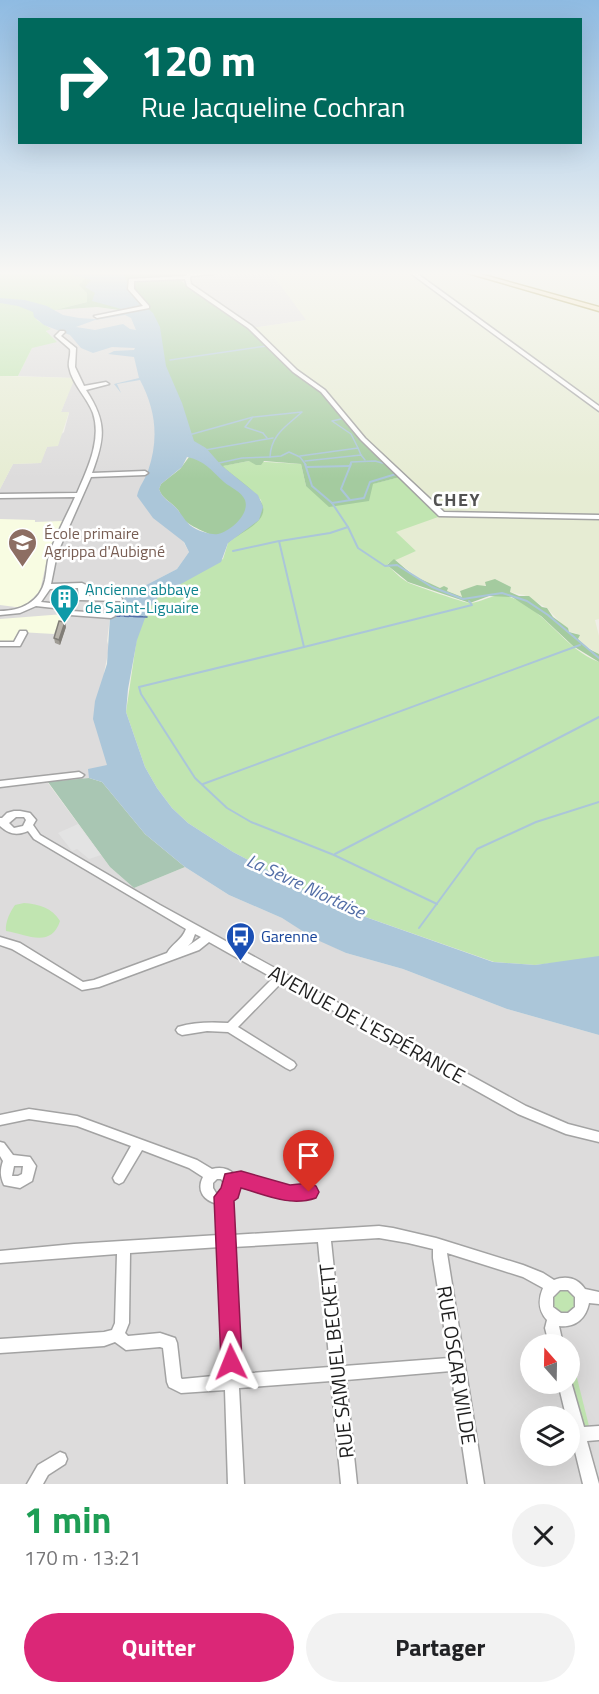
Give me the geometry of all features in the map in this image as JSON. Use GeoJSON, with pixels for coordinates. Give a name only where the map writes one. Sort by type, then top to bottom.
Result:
{"type":"FeatureCollection","features":[{"type":"Feature","properties":{"kind":"street"},"geometry":{"type":"LineString","coordinates":[[0,614],[20,612],[34,603],[48,587],[54,552],[94,456],[99,431],[93,401],[72,367],[73,348],[65,341]]}},
{"type":"Feature","properties":{"kind":"street"},"geometry":{"type":"LineString","coordinates":[[265,341],[295,371],[323,391],[363,439],[442,514],[509,514],[555,518],[599,517]]}},
{"type":"Feature","properties":{"kind":"street"},"geometry":{"type":"LineString","coordinates":[[507,341],[599,409]]}},
{"type":"Feature","properties":{"kind":"street"},"geometry":{"type":"LineString","coordinates":[[85,388],[106,384]]}},
{"type":"Feature","properties":{"kind":"street"},"geometry":{"type":"LineString","coordinates":[[87,475],[145,473]]}},
{"type":"Feature","properties":{"kind":"street"},"geometry":{"type":"LineString","coordinates":[[0,496],[78,495]]}},
{"type":"Feature","properties":{"kind":"street"},"geometry":{"type":"LineString","coordinates":[[48,587],[82,585],[82,598],[118,598]]}},
{"type":"Feature","properties":{"kind":"street"},"geometry":{"type":"LineString","coordinates":[[34,603],[57,606],[69,613],[111,616]]}},
{"type":"Feature","properties":{"kind":"street"},"geometry":{"type":"LineString","coordinates":[[0,644],[17,644],[23,633]]}},
{"type":"Feature","properties":{"kind":"street"},"geometry":{"type":"LineString","coordinates":[[0,784],[78,775]]}},
{"type":"Feature","properties":{"kind":"street","name":"AVENUE DE L'ESPÉRANCE"},"geometry":{"type":"LineString","coordinates":[[78,862],[64,858],[5,826],[8,816],[15,814],[29,816],[31,820],[29,826],[37,837],[78,862],[192,928],[522,1110],[566,1128],[599,1137]]}},
{"type":"Feature","properties":{"kind":"street"},"geometry":{"type":"LineString","coordinates":[[5,826],[29,826]]}},
{"type":"Feature","properties":{"kind":"street"},"geometry":{"type":"LineString","coordinates":[[165,957],[188,939],[192,928]]}},
{"type":"Feature","properties":{"kind":"street"},"geometry":{"type":"LineString","coordinates":[[0,940],[16,946],[82,987],[195,947],[209,937]]}},
{"type":"Feature","properties":{"kind":"street"},"geometry":{"type":"LineString","coordinates":[[230,1028],[281,976]]}},
{"type":"Feature","properties":{"kind":"street"},"geometry":{"type":"LineString","coordinates":[[182,1030],[207,1026],[230,1028],[290,1065]]}},
{"type":"Feature","properties":{"kind":"street"},"geometry":{"type":"LineString","coordinates":[[0,1120],[29,1114],[62,1117],[193,1164],[212,1176]]}},
{"type":"Feature","properties":{"kind":"street"},"geometry":{"type":"LineString","coordinates":[[119,1178],[139,1144]]}},
{"type":"Feature","properties":{"kind":"street"},"geometry":{"type":"LineString","coordinates":[[0,1147],[9,1160]]}},
{"type":"Feature","properties":{"kind":"street"},"geometry":{"type":"LineString","coordinates":[[231,1180],[231,1192],[224,1197],[215,1198],[208,1194],[205,1186],[212,1176],[220,1174],[231,1180],[241,1180],[290,1194],[309,1192]]}},
{"type":"Feature","properties":{"kind":"street"},"geometry":{"type":"LineString","coordinates":[[224,1197],[236,1484]]}},
{"type":"Feature","properties":{"kind":"street"},"geometry":{"type":"LineString","coordinates":[[0,1257],[74,1250],[379,1232],[440,1245],[532,1275],[552,1286],[567,1284],[581,1295],[599,1298]]}},
{"type":"Feature","properties":{"kind":"street","name":"RUE SAMUEL BECKETT"},"geometry":{"type":"LineString","coordinates":[[324,1237],[349,1484]]}},
{"type":"Feature","properties":{"kind":"street","name":"RUE OSCAR WILDE"},"geometry":{"type":"LineString","coordinates":[[440,1245],[440,1258],[476,1484]]}},
{"type":"Feature","properties":{"kind":"street"},"geometry":{"type":"LineString","coordinates":[[117,1335],[122,1323],[123,1248]]}},
{"type":"Feature","properties":{"kind":"street"},"geometry":{"type":"LineString","coordinates":[[552,1286],[545,1295],[546,1306],[555,1316],[567,1320],[578,1316],[583,1306],[581,1295]]}},
{"type":"Feature","properties":{"kind":"street"},"geometry":{"type":"LineString","coordinates":[[554,1334],[552,1328],[555,1316]]}},
{"type":"Feature","properties":{"kind":"street"},"geometry":{"type":"LineString","coordinates":[[117,1335],[126,1343],[160,1340],[170,1343],[174,1379],[178,1385],[457,1364]]}},
{"type":"Feature","properties":{"kind":"street"},"geometry":{"type":"LineString","coordinates":[[0,1346],[104,1339],[117,1335]]}},
{"type":"Feature","properties":{"kind":"street"},"geometry":{"type":"LineString","coordinates":[[580,1435],[599,1433]]}},
{"type":"Feature","properties":{"kind":"street"},"geometry":{"type":"LineString","coordinates":[[580,1443],[591,1484]]}},
{"type":"Feature","properties":{"kind":"street"},"geometry":{"type":"LineString","coordinates":[[35,1484],[43,1470],[60,1459]]}},
{"type":"Feature","properties":{"kind":"shaded area"},"geometry":{"type":"Polygon","coordinates":[[[39,341],[149,341],[184,543],[189,552],[177,569],[127,595],[110,617],[107,641],[109,648],[104,673],[118,775],[48,783],[110,867],[134,888],[185,867],[229,895],[282,918],[346,953],[403,969],[507,1009],[599,1035],[599,1484],[0,1484],[0,489],[13,464],[40,463],[47,447],[64,432],[69,413],[61,412],[74,378],[18,376],[32,348],[39,341]]]}},
{"type":"Feature","properties":{"kind":"shaded area"},"geometry":{"type":"Polygon","coordinates":[[[267,341],[599,341],[599,619],[595,620],[599,636],[599,654],[581,643],[576,633],[569,632],[547,608],[524,595],[510,592],[511,587],[495,579],[487,585],[460,591],[462,598],[421,580],[394,559],[416,551],[396,532],[425,497],[347,419],[326,392],[296,369],[267,341]]]}},
{"type":"Feature","properties":{"kind":"shaded area"},"geometry":{"type":"Polygon","coordinates":[[[0,376],[75,378],[61,412],[69,412],[58,446],[47,447],[41,463],[13,464],[0,489],[0,376]]]}},
{"type":"Feature","properties":{"kind":"shaded area","name":"École primaire Agrippa d'Aubigné"},"geometry":{"type":"Polygon","coordinates":[[[0,519],[35,520],[35,522],[63,521],[48,555],[40,591],[23,608],[0,605],[0,519]]]}},
{"type":"Feature","properties":{"kind":"shaded area"},"geometry":{"type":"Polygon","coordinates":[[[64,614],[59,629],[56,629],[54,634],[19,632],[14,643],[0,642],[0,619],[64,614]]]}},
{"type":"Feature","properties":{"kind":"shaded area"},"geometry":{"type":"Polygon","coordinates":[[[89,778],[102,782],[145,834],[185,867],[134,888],[110,867],[48,782],[89,778]]]}},
{"type":"Feature","properties":{"kind":"shaded area"},"geometry":{"type":"Polygon","coordinates":[[[78,824],[101,855],[89,859],[77,849],[72,851],[58,833],[78,824]]]}},
{"type":"Feature","properties":{"kind":"green space"},"geometry":{"type":"Polygon","coordinates":[[[0,341],[57,342],[32,348],[18,376],[0,376],[0,341]]]}},
{"type":"Feature","properties":{"kind":"green space"},"geometry":{"type":"Polygon","coordinates":[[[155,341],[267,341],[296,369],[326,391],[347,419],[404,476],[373,484],[369,501],[329,507],[306,486],[301,464],[264,461],[261,465],[256,465],[249,461],[223,466],[252,490],[263,505],[263,512],[259,520],[228,543],[185,521],[159,489],[161,484],[180,469],[189,457],[155,341]]]}},
{"type":"Feature","properties":{"kind":"green space"},"geometry":{"type":"Polygon","coordinates":[[[249,461],[301,464],[306,486],[368,501],[372,484],[404,476],[443,513],[441,516],[396,532],[416,551],[387,565],[409,583],[466,602],[475,602],[500,595],[510,597],[534,611],[575,648],[599,662],[599,982],[581,960],[535,965],[494,962],[340,908],[233,852],[188,823],[172,808],[157,788],[145,767],[126,712],[142,603],[223,559],[228,543],[258,520],[263,511],[261,500],[222,466],[249,461]]]}},
{"type":"Feature","properties":{"kind":"green space"},"geometry":{"type":"Polygon","coordinates":[[[394,559],[414,576],[440,588],[444,586],[448,588],[447,591],[462,597],[460,591],[477,585],[486,586],[485,582],[495,579],[511,587],[510,592],[519,596],[529,596],[542,607],[547,608],[553,617],[568,628],[569,632],[580,635],[578,639],[587,648],[599,654],[599,662],[573,646],[541,616],[512,597],[489,596],[470,603],[408,582],[387,565],[394,559]]]}},
{"type":"Feature","properties":{"kind":"green space"},"geometry":{"type":"Polygon","coordinates":[[[24,903],[49,910],[60,921],[51,935],[37,938],[6,931],[7,921],[13,908],[15,905],[24,903]]]}},
{"type":"Feature","properties":{"kind":"green space"},"geometry":{"type":"Polygon","coordinates":[[[564,1289],[569,1290],[575,1296],[575,1306],[569,1312],[564,1313],[559,1312],[553,1306],[552,1301],[553,1296],[559,1290],[564,1289]]]}},
{"type":"Feature","properties":{"kind":"green space"},"geometry":{"type":"Polygon","coordinates":[[[580,1390],[590,1430],[580,1422],[580,1406],[576,1406],[574,1394],[580,1394],[580,1390]]]}},
{"type":"Feature","properties":{"kind":"water"},"geometry":{"type":"Polygon","coordinates":[[[75,341],[162,341],[166,366],[182,403],[194,441],[206,448],[222,466],[258,495],[263,507],[259,520],[228,543],[221,562],[159,596],[148,610],[137,640],[126,712],[145,767],[172,808],[188,823],[233,852],[340,908],[493,962],[535,965],[599,956],[599,1035],[507,1009],[403,969],[346,953],[315,939],[282,918],[229,895],[185,867],[145,834],[102,782],[89,778],[88,769],[107,765],[93,719],[95,701],[107,664],[110,617],[127,595],[177,569],[189,552],[184,542],[153,518],[137,496],[147,474],[154,448],[155,436],[150,402],[140,380],[117,384],[121,393],[114,384],[139,378],[134,357],[108,354],[135,348],[112,347],[93,353],[81,348],[75,341]],[[187,457],[182,467],[161,484],[159,489],[187,523],[201,531],[218,534],[234,526],[242,516],[245,511],[245,500],[198,461],[187,457]]]}},
{"type":"Feature","properties":{"kind":"building"},"geometry":{"type":"Polygon","coordinates":[[[59,621],[65,622],[59,640],[54,638],[59,621]]]}},
{"type":"Feature","properties":{"kind":"waterway"},"geometry":{"type":"LineString","coordinates":[[170,360],[266,346]]}},
{"type":"Feature","properties":{"kind":"waterway"},"geometry":{"type":"LineString","coordinates":[[189,435],[253,417],[302,412],[277,436],[273,442],[270,457]]}},
{"type":"Feature","properties":{"kind":"waterway"},"geometry":{"type":"LineString","coordinates":[[252,418],[245,427],[263,433],[267,438]]}},
{"type":"Feature","properties":{"kind":"waterway"},"geometry":{"type":"LineString","coordinates":[[341,419],[332,421],[351,434],[358,448]]}},
{"type":"Feature","properties":{"kind":"waterway"},"geometry":{"type":"LineString","coordinates":[[205,450],[273,438]]}},
{"type":"Feature","properties":{"kind":"waterway"},"geometry":{"type":"LineString","coordinates":[[300,456],[358,448]]}},
{"type":"Feature","properties":{"kind":"waterway"},"geometry":{"type":"LineString","coordinates":[[358,448],[361,455]]}},
{"type":"Feature","properties":{"kind":"waterway"},"geometry":{"type":"LineString","coordinates":[[270,457],[281,456],[289,452],[300,457],[306,465]]}},
{"type":"Feature","properties":{"kind":"waterway"},"geometry":{"type":"LineString","coordinates":[[305,461],[361,455]]}},
{"type":"Feature","properties":{"kind":"waterway"},"geometry":{"type":"LineString","coordinates":[[361,455],[365,460]]}},
{"type":"Feature","properties":{"kind":"waterway"},"geometry":{"type":"LineString","coordinates":[[219,463],[242,458],[270,457]]}},
{"type":"Feature","properties":{"kind":"waterway"},"geometry":{"type":"LineString","coordinates":[[350,465],[351,462],[375,461],[386,464]]}},
{"type":"Feature","properties":{"kind":"waterway"},"geometry":{"type":"LineString","coordinates":[[305,464],[312,486],[332,503]]}},
{"type":"Feature","properties":{"kind":"waterway"},"geometry":{"type":"LineString","coordinates":[[350,500],[341,489],[351,464]]}},
{"type":"Feature","properties":{"kind":"waterway"},"geometry":{"type":"LineString","coordinates":[[307,467],[350,466]]}},
{"type":"Feature","properties":{"kind":"waterway"},"geometry":{"type":"LineString","coordinates":[[332,503],[364,498],[370,482],[396,474],[394,472]]}},
{"type":"Feature","properties":{"kind":"waterway"},"geometry":{"type":"LineString","coordinates":[[332,503],[348,527]]}},
{"type":"Feature","properties":{"kind":"waterway"},"geometry":{"type":"LineString","coordinates":[[280,541],[330,533],[348,527]]}},
{"type":"Feature","properties":{"kind":"waterway"},"geometry":{"type":"LineString","coordinates":[[348,527],[358,548],[385,566],[397,565],[432,587],[463,599],[502,593],[527,601],[548,615],[599,658]]}},
{"type":"Feature","properties":{"kind":"waterway"},"geometry":{"type":"LineString","coordinates":[[233,551],[279,541],[304,647]]}},
{"type":"Feature","properties":{"kind":"waterway"},"geometry":{"type":"LineString","coordinates":[[304,647],[472,605],[469,601]]}},
{"type":"Feature","properties":{"kind":"waterway"},"geometry":{"type":"LineString","coordinates":[[203,784],[580,645]]}},
{"type":"Feature","properties":{"kind":"waterway"},"geometry":{"type":"LineString","coordinates":[[304,647],[139,687],[141,694],[195,778],[227,808],[251,822],[334,855],[437,904]]}},
{"type":"Feature","properties":{"kind":"waterway"},"geometry":{"type":"LineString","coordinates":[[335,854],[599,717]]}},
{"type":"Feature","properties":{"kind":"waterway"},"geometry":{"type":"LineString","coordinates":[[437,904],[477,849],[536,822],[599,802]]}},
{"type":"Feature","properties":{"kind":"waterway"},"geometry":{"type":"LineString","coordinates":[[419,928],[437,904]]}},
{"type":"Feature","properties":{"kind":"ferry route"},"geometry":{"type":"LineString","coordinates":[[111,615],[147,617],[111,616],[111,615]]}},
{"type":"Feature","properties":{"kind":"place","name":"École primaire Agrippa d'Aubigné"},"geometry":{"type":"Point","coordinates":[23,568]}},
{"type":"Feature","properties":{"kind":"place","name":"Ancienne abbaye de Saint-Liguaire"},"geometry":{"type":"Point","coordinates":[64,624]}},
{"type":"Feature","properties":{"kind":"place","name":"Garenne"},"geometry":{"type":"Point","coordinates":[240,962]}},
{"type":"Feature","properties":{"kind":"district","name":"CHEY"},"geometry":{"type":"Point","coordinates":[457,499]}},
{"type":"Feature","properties":{"kind":"route"},"geometry":{"type":"LineString","coordinates":[[231,1362],[224,1197],[231,1192],[233,1184],[231,1180],[241,1180],[290,1194],[309,1192]]}},
{"type":"Feature","properties":{"kind":"water label","name":"La Sèvre Niortaise"},"geometry":{"type":"Point","coordinates":[306,886]}}]}
